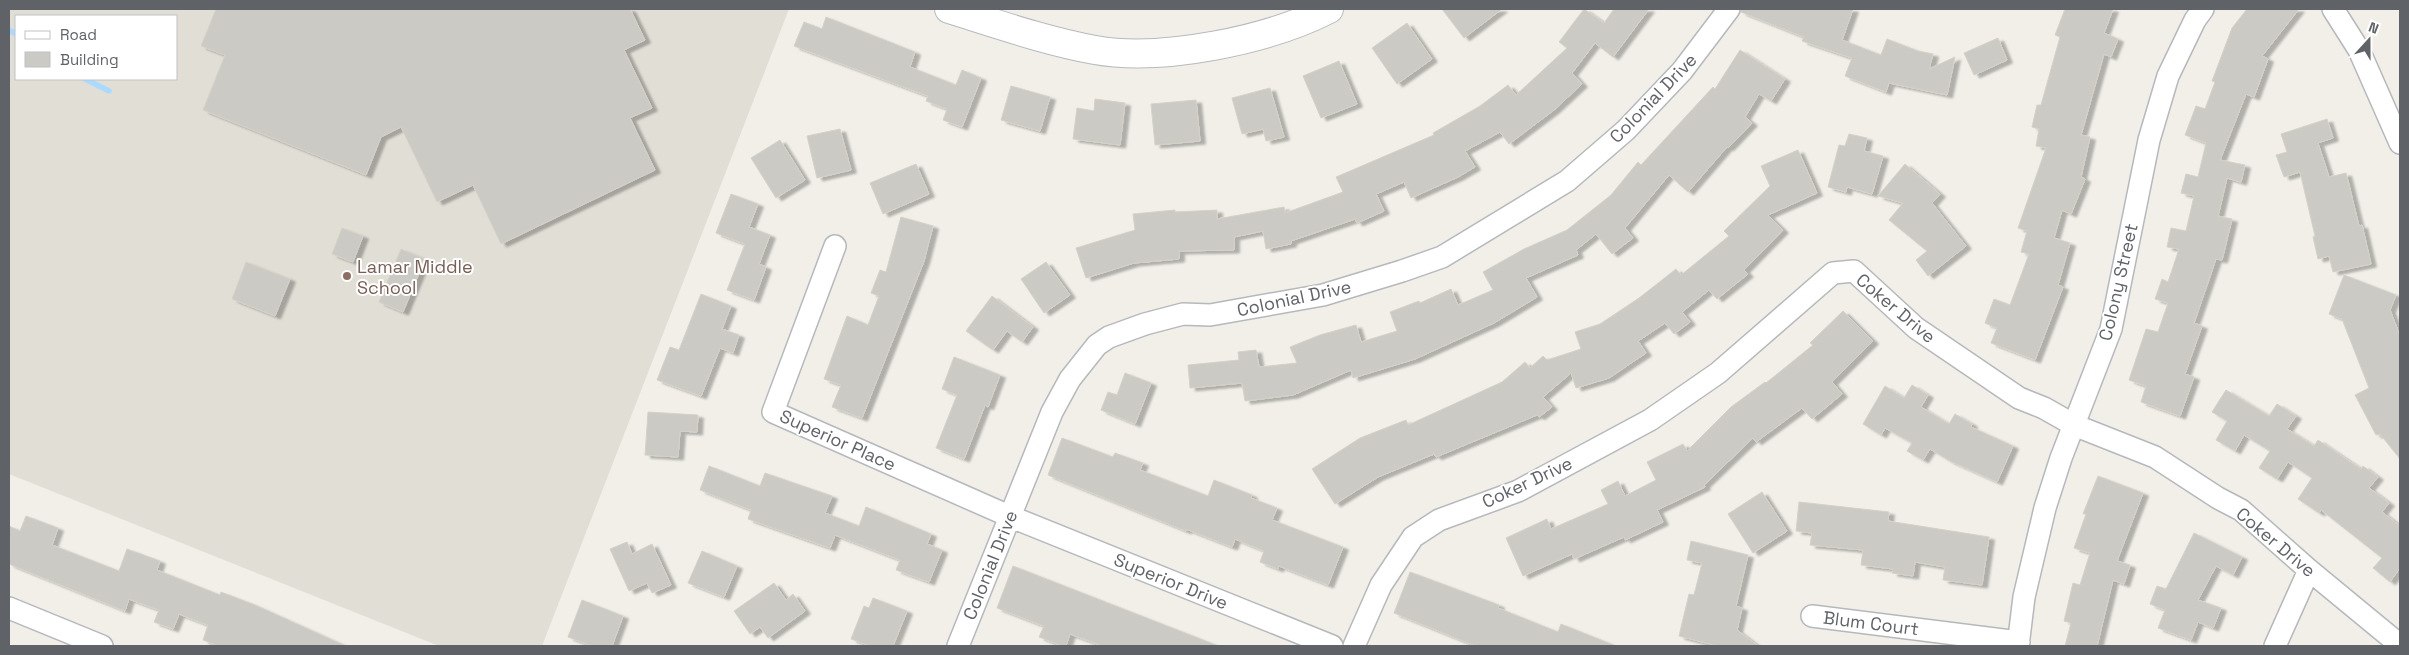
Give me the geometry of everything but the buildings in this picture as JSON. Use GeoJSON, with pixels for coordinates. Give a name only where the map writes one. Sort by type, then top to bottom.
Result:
{"type":"FeatureCollection","features":[{"type":"Feature","properties":{"kind":"street"},"geometry":{"type":"LineString","coordinates":[[949,9],[1058,42],[1098,51],[1139,54],[1183,50],[1249,38],[1329,9]]}},
{"type":"Feature","properties":{"kind":"street","name":"Colonial Drive"},"geometry":{"type":"LineString","coordinates":[[958,646],[1009,516],[1057,404],[1070,379],[1097,345],[1109,336],[1182,314],[1210,315],[1323,295],[1402,272],[1442,256],[1567,181],[1611,142],[1682,71],[1729,9]]}},
{"type":"Feature","properties":{"kind":"street","name":"Colony Street"},"geometry":{"type":"LineString","coordinates":[[2018,644],[2024,598],[2045,508],[2074,425],[2111,329],[2123,260],[2149,140],[2168,76],[2195,20],[2204,9]]}},
{"type":"Feature","properties":{"kind":"street"},"geometry":{"type":"LineString","coordinates":[[2333,9],[2359,50],[2400,143]]}},
{"type":"Feature","properties":{"kind":"street","name":"Superior Place"},"geometry":{"type":"LineString","coordinates":[[835,246],[773,412],[1009,516]]}},
{"type":"Feature","properties":{"kind":"street","name":"Coker Drive"},"geometry":{"type":"LineString","coordinates":[[1354,646],[1381,585],[1413,537],[1439,520],[1518,491],[1650,420],[1718,373],[1833,273],[1854,271],[1916,328],[2019,398],[2044,408],[2074,425],[2155,456],[2218,498],[2241,510],[2309,570],[2400,645]]}},
{"type":"Feature","properties":{"kind":"street","name":"Superior Drive"},"geometry":{"type":"LineString","coordinates":[[1009,516],[1332,646]]}},
{"type":"Feature","properties":{"kind":"street"},"geometry":{"type":"LineString","coordinates":[[2274,646],[2309,570]]}},
{"type":"Feature","properties":{"kind":"street"},"geometry":{"type":"LineString","coordinates":[[9,608],[102,646]]}},
{"type":"Feature","properties":{"kind":"street","name":"Blum Court"},"geometry":{"type":"LineString","coordinates":[[1812,616],[2018,644]]}},
{"type":"Feature","properties":{"kind":"shaded area","name":"Lamar Middle School"},"geometry":{"type":"Polygon","coordinates":[[[9,9],[789,9],[542,646],[439,646],[9,474],[9,9]]]}},
{"type":"Feature","properties":{"kind":"waterway"},"geometry":{"type":"LineString","coordinates":[[9,30],[15,33]]}},
{"type":"Feature","properties":{"kind":"waterway"},"geometry":{"type":"LineString","coordinates":[[87,80],[109,91]]}},
{"type":"Feature","properties":{"kind":"place","name":"Lamar Middle School"},"geometry":{"type":"Point","coordinates":[347,276]}}]}
